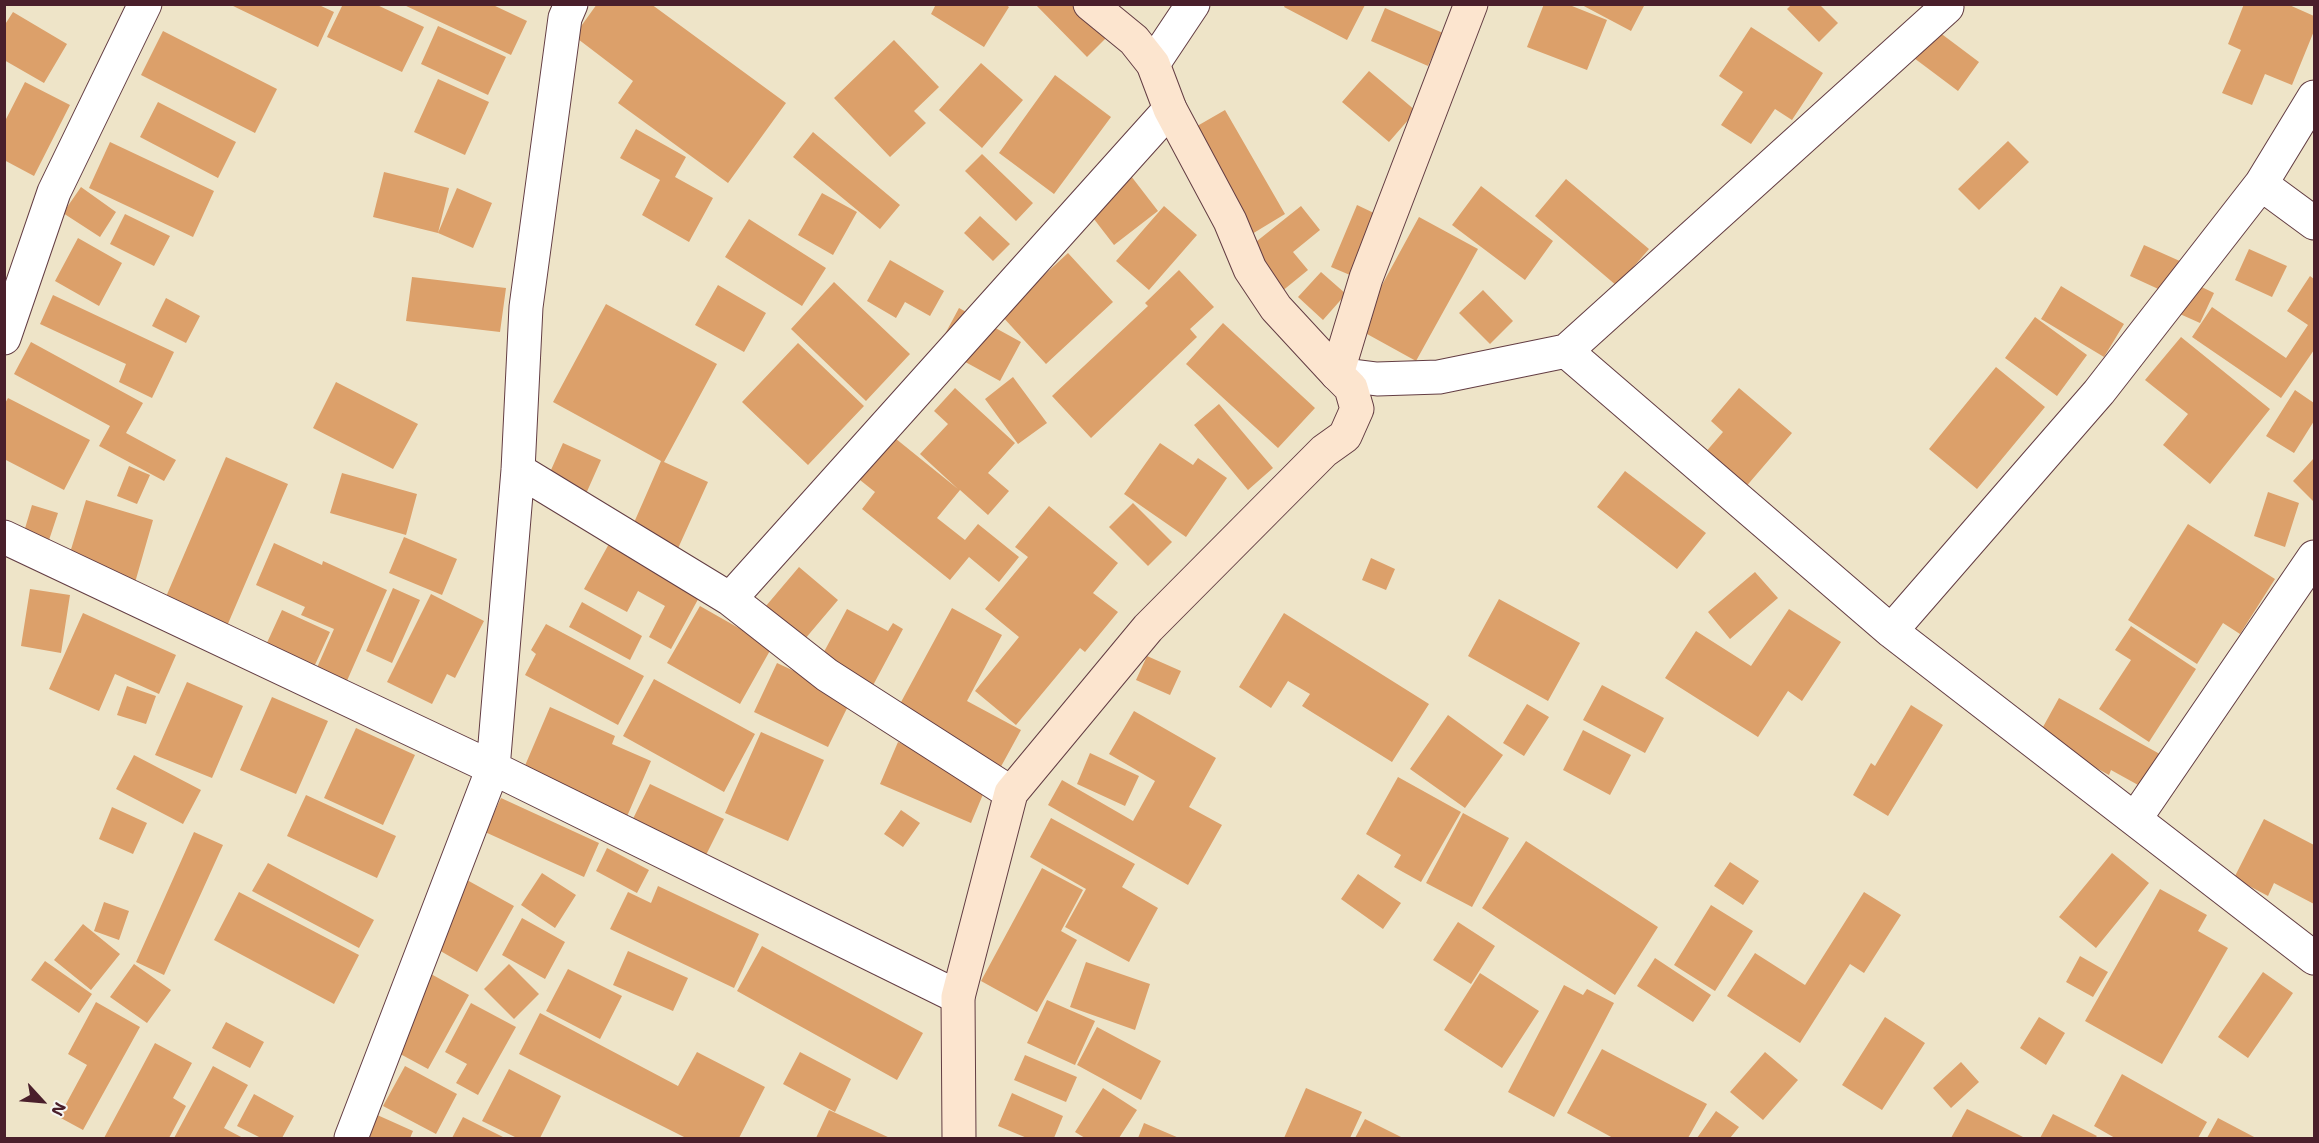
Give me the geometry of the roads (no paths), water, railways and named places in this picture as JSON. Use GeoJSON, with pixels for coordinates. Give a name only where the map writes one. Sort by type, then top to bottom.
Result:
{"type":"FeatureCollection","features":[{"type":"Feature","properties":{"kind":"street"},"geometry":{"type":"LineString","coordinates":[[4,338],[54,192],[145,4]]}},
{"type":"Feature","properties":{"kind":"street"},"geometry":{"type":"LineString","coordinates":[[351,1138],[493,768],[518,470],[525,307],[565,18],[571,4]]}},
{"type":"Feature","properties":{"kind":"street"},"geometry":{"type":"LineString","coordinates":[[959,1138],[958,997],[1011,794],[1148,628],[1324,451],[1345,436],[1357,409],[1351,388],[1276,308],[1250,269],[1230,221],[1170,109],[1154,64],[1134,40],[1090,4]]}},
{"type":"Feature","properties":{"kind":"street"},"geometry":{"type":"LineString","coordinates":[[1154,64],[1193,4]]}},
{"type":"Feature","properties":{"kind":"street"},"geometry":{"type":"LineString","coordinates":[[1337,374],[1366,278],[1471,4]]}},
{"type":"Feature","properties":{"kind":"street"},"geometry":{"type":"LineString","coordinates":[[1337,374],[1377,379],[1439,377],[1566,351],[1947,7]]}},
{"type":"Feature","properties":{"kind":"street"},"geometry":{"type":"LineString","coordinates":[[1890,632],[2099,392],[2261,184],[2314,97]]}},
{"type":"Feature","properties":{"kind":"street"},"geometry":{"type":"LineString","coordinates":[[730,600],[1170,109]]}},
{"type":"Feature","properties":{"kind":"street"},"geometry":{"type":"LineString","coordinates":[[2261,184],[2314,223]]}},
{"type":"Feature","properties":{"kind":"street"},"geometry":{"type":"LineString","coordinates":[[1566,351],[1890,632],[2314,958]]}},
{"type":"Feature","properties":{"kind":"street"},"geometry":{"type":"LineString","coordinates":[[518,470],[730,600],[827,675],[1011,794]]}},
{"type":"Feature","properties":{"kind":"street"},"geometry":{"type":"LineString","coordinates":[[4,537],[493,768],[958,997]]}},
{"type":"Feature","properties":{"kind":"street"},"geometry":{"type":"LineString","coordinates":[[2135,819],[2314,557]]}}]}
